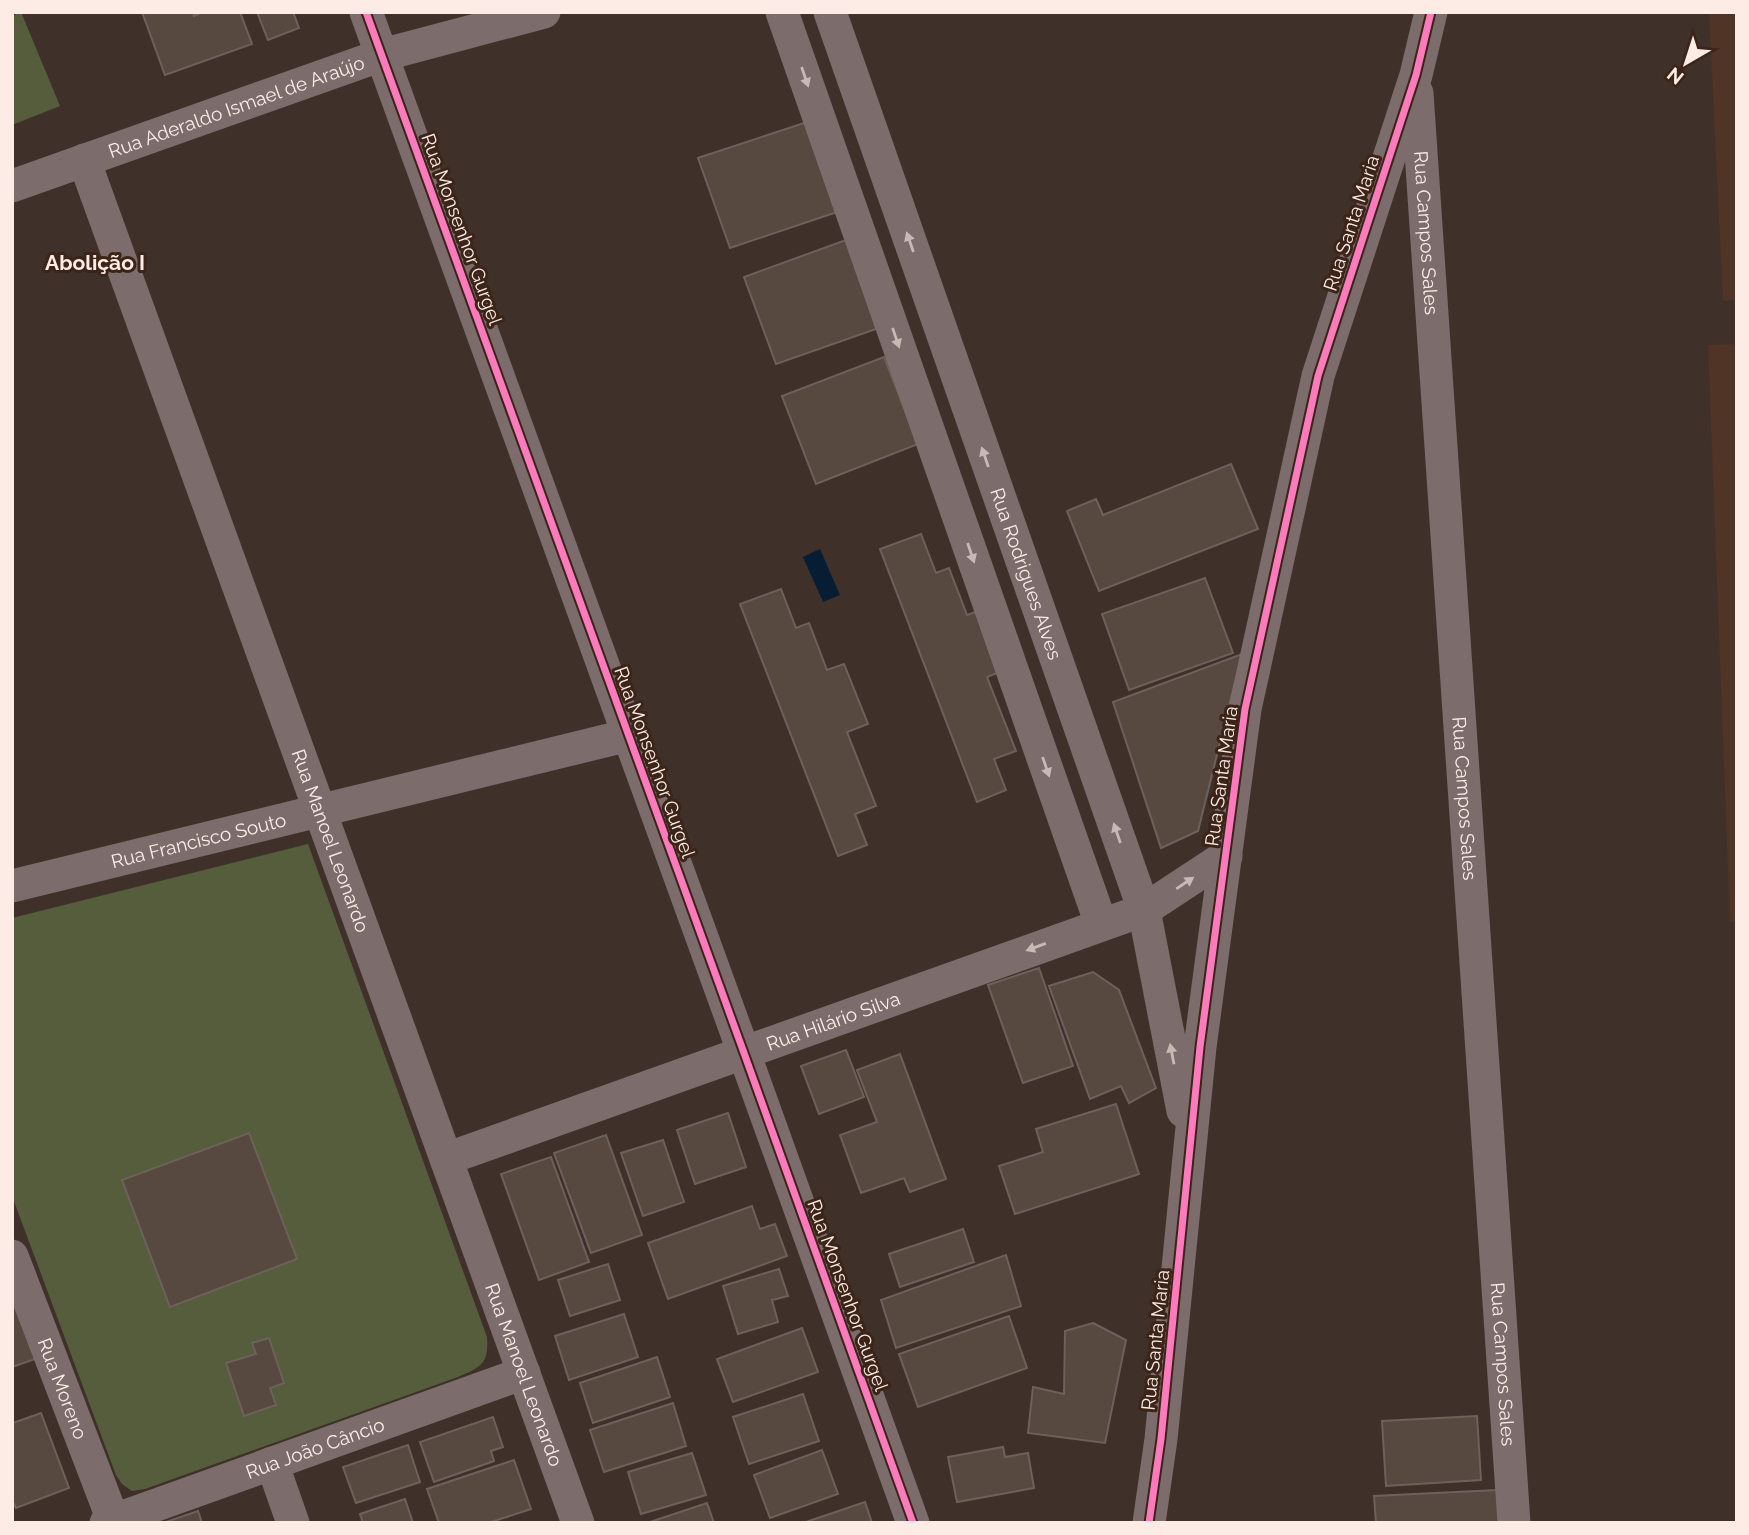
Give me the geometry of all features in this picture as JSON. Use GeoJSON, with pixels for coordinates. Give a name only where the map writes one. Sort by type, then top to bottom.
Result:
{"type":"FeatureCollection","features":[{"type":"Feature","properties":{"kind":"street","name":"Rua Monsenhor Gurgel"},"geometry":{"type":"LineString","coordinates":[[366,12],[913,1523]]}},
{"type":"Feature","properties":{"kind":"street","name":"Rua Aderaldo Ismael de Araújo"},"geometry":{"type":"LineString","coordinates":[[12,186],[382,55],[544,12]]}},
{"type":"Feature","properties":{"kind":"street"},"geometry":{"type":"LineString","coordinates":[[782,12],[1101,924]]}},
{"type":"Feature","properties":{"kind":"street","name":"Rua Rodrigues Alves"},"geometry":{"type":"LineString","coordinates":[[830,12],[1144,910],[1190,1145]]}},
{"type":"Feature","properties":{"kind":"street","name":"Rua Santa Maria"},"geometry":{"type":"LineString","coordinates":[[1149,1523],[1161,1439],[1190,1145],[1245,709],[1318,376],[1416,75],[1431,12]]}},
{"type":"Feature","properties":{"kind":"street","name":"Rua Campos Sales"},"geometry":{"type":"LineString","coordinates":[[1416,75],[1514,1523]]}},
{"type":"Feature","properties":{"kind":"street","name":"Rua Manoel Leonardo"},"geometry":{"type":"LineString","coordinates":[[84,160],[578,1523]]}},
{"type":"Feature","properties":{"kind":"street","name":"Rua Francisco Souto"},"geometry":{"type":"LineString","coordinates":[[12,886],[629,735]]}},
{"type":"Feature","properties":{"kind":"street","name":"Rua Hilário Silva"},"geometry":{"type":"LineString","coordinates":[[446,1159],[1144,910],[1226,856]]}},
{"type":"Feature","properties":{"kind":"street","name":"Rua Moreno"},"geometry":{"type":"LineString","coordinates":[[12,1256],[109,1522]]}},
{"type":"Feature","properties":{"kind":"street","name":"Rua João Câncio"},"geometry":{"type":"LineString","coordinates":[[109,1522],[524,1373]]}},
{"type":"Feature","properties":{"kind":"street"},"geometry":{"type":"LineString","coordinates":[[272,1463],[293,1523]]}},
{"type":"Feature","properties":{"kind":"shaded area"},"geometry":{"type":"Polygon","coordinates":[[[1709,12],[1737,12],[1737,300],[1723,301],[1709,12]]]}},
{"type":"Feature","properties":{"kind":"shaded area"},"geometry":{"type":"Polygon","coordinates":[[[1737,344],[1737,921],[1730,922],[1708,345],[1737,344]]]}},
{"type":"Feature","properties":{"kind":"green space"},"geometry":{"type":"Polygon","coordinates":[[[21,12],[60,106],[12,125],[12,16],[21,12]]]}},
{"type":"Feature","properties":{"kind":"green space"},"geometry":{"type":"Polygon","coordinates":[[[308,844],[487,1337],[487,1353],[478,1367],[458,1377],[145,1489],[132,1491],[122,1484],[116,1475],[12,1196],[12,918],[308,844]]]}},
{"type":"Feature","properties":{"kind":"water"},"geometry":{"type":"Polygon","coordinates":[[[820,549],[840,595],[823,602],[803,557],[820,549]]]}},
{"type":"Feature","properties":{"kind":"building"},"geometry":{"type":"Polygon","coordinates":[[[142,12],[193,12],[194,16],[203,12],[240,12],[252,44],[165,75],[142,12]]]}},
{"type":"Feature","properties":{"kind":"building"},"geometry":{"type":"Polygon","coordinates":[[[257,12],[293,12],[299,28],[268,40],[257,12]]]}},
{"type":"Feature","properties":{"kind":"building"},"geometry":{"type":"Polygon","coordinates":[[[807,122],[837,212],[730,248],[698,158],[807,122]]]}},
{"type":"Feature","properties":{"kind":"building"},"geometry":{"type":"Polygon","coordinates":[[[846,240],[879,328],[776,364],[744,277],[846,240]]]}},
{"type":"Feature","properties":{"kind":"building"},"geometry":{"type":"Polygon","coordinates":[[[884,357],[918,444],[816,484],[782,396],[884,357]]]}},
{"type":"Feature","properties":{"kind":"building"},"geometry":{"type":"Polygon","coordinates":[[[1231,464],[1258,529],[1099,591],[1067,511],[1096,499],[1103,515],[1231,464]]]}},
{"type":"Feature","properties":{"kind":"building"},"geometry":{"type":"Polygon","coordinates":[[[921,534],[936,573],[949,568],[967,615],[984,609],[1007,669],[987,677],[1016,751],[994,759],[1006,790],[977,802],[880,549],[921,534]]]}},
{"type":"Feature","properties":{"kind":"building"},"geometry":{"type":"Polygon","coordinates":[[[1205,578],[1233,653],[1129,690],[1102,614],[1205,578]]]}},
{"type":"Feature","properties":{"kind":"building"},"geometry":{"type":"Polygon","coordinates":[[[781,589],[796,628],[809,623],[827,670],[844,664],[868,724],[847,732],[876,806],[855,814],[867,845],[838,856],[740,604],[781,589]]]}},
{"type":"Feature","properties":{"kind":"building"},"geometry":{"type":"Polygon","coordinates":[[[1242,654],[1198,831],[1161,848],[1113,702],[1242,654]]]}},
{"type":"Feature","properties":{"kind":"building"},"geometry":{"type":"Polygon","coordinates":[[[1039,968],[1073,1066],[1023,1083],[988,985],[1039,968]]]}},
{"type":"Feature","properties":{"kind":"building"},"geometry":{"type":"Polygon","coordinates":[[[1093,972],[1119,990],[1156,1088],[1129,1103],[1121,1086],[1090,1099],[1049,986],[1093,972]]]}},
{"type":"Feature","properties":{"kind":"building"},"geometry":{"type":"Polygon","coordinates":[[[846,1050],[864,1097],[819,1114],[801,1066],[846,1050]]]}},
{"type":"Feature","properties":{"kind":"building"},"geometry":{"type":"Polygon","coordinates":[[[900,1054],[946,1179],[910,1192],[904,1178],[861,1193],[840,1135],[877,1122],[857,1070],[900,1054]]]}},
{"type":"Feature","properties":{"kind":"building"},"geometry":{"type":"Polygon","coordinates":[[[1116,1104],[1139,1174],[1015,1214],[999,1166],[1043,1152],[1036,1129],[1116,1104]]]}},
{"type":"Feature","properties":{"kind":"building"},"geometry":{"type":"Polygon","coordinates":[[[728,1113],[746,1167],[695,1184],[677,1130],[728,1113]]]}},
{"type":"Feature","properties":{"kind":"building"},"geometry":{"type":"Polygon","coordinates":[[[249,1133],[297,1259],[170,1307],[122,1180],[249,1133]]]}},
{"type":"Feature","properties":{"kind":"building"},"geometry":{"type":"Polygon","coordinates":[[[606,1135],[642,1235],[591,1253],[554,1153],[606,1135]]]}},
{"type":"Feature","properties":{"kind":"building"},"geometry":{"type":"Polygon","coordinates":[[[663,1140],[684,1202],[643,1216],[621,1153],[663,1140]]]}},
{"type":"Feature","properties":{"kind":"building"},"geometry":{"type":"Polygon","coordinates":[[[551,1157],[589,1262],[539,1280],[501,1174],[551,1157]]]}},
{"type":"Feature","properties":{"kind":"building"},"geometry":{"type":"Polygon","coordinates":[[[752,1206],[760,1229],[775,1224],[787,1256],[668,1299],[648,1243],[752,1206]]]}},
{"type":"Feature","properties":{"kind":"building"},"geometry":{"type":"Polygon","coordinates":[[[963,1229],[974,1262],[900,1287],[889,1254],[963,1229]]]}},
{"type":"Feature","properties":{"kind":"building"},"geometry":{"type":"Polygon","coordinates":[[[1006,1255],[1021,1306],[896,1348],[881,1300],[1006,1255]]]}},
{"type":"Feature","properties":{"kind":"building"},"geometry":{"type":"Polygon","coordinates":[[[608,1264],[620,1300],[570,1316],[558,1280],[608,1264]]]}},
{"type":"Feature","properties":{"kind":"building"},"geometry":{"type":"Polygon","coordinates":[[[779,1269],[788,1296],[772,1300],[778,1322],[738,1334],[723,1286],[779,1269]]]}},
{"type":"Feature","properties":{"kind":"building"},"geometry":{"type":"Polygon","coordinates":[[[18,1303],[38,1358],[12,1367],[12,1305],[18,1303]]]}},
{"type":"Feature","properties":{"kind":"building"},"geometry":{"type":"Polygon","coordinates":[[[624,1314],[638,1357],[569,1380],[555,1336],[624,1314]]]}},
{"type":"Feature","properties":{"kind":"building"},"geometry":{"type":"Polygon","coordinates":[[[1009,1316],[1027,1368],[918,1407],[899,1354],[1009,1316]]]}},
{"type":"Feature","properties":{"kind":"building"},"geometry":{"type":"Polygon","coordinates":[[[1093,1323],[1126,1340],[1105,1443],[1028,1433],[1033,1387],[1064,1394],[1065,1331],[1093,1323]]]}},
{"type":"Feature","properties":{"kind":"building"},"geometry":{"type":"Polygon","coordinates":[[[802,1328],[818,1372],[733,1402],[717,1359],[802,1328]]]}},
{"type":"Feature","properties":{"kind":"building"},"geometry":{"type":"Polygon","coordinates":[[[269,1338],[284,1383],[270,1388],[276,1405],[244,1416],[226,1363],[256,1354],[252,1343],[269,1338]]]}},
{"type":"Feature","properties":{"kind":"building"},"geometry":{"type":"Polygon","coordinates":[[[657,1357],[670,1397],[593,1423],[580,1383],[657,1357]]]}},
{"type":"Feature","properties":{"kind":"building"},"geometry":{"type":"Polygon","coordinates":[[[803,1394],[819,1441],[749,1464],[733,1417],[803,1394]]]}},
{"type":"Feature","properties":{"kind":"building"},"geometry":{"type":"Polygon","coordinates":[[[673,1403],[686,1446],[604,1472],[590,1430],[673,1403]]]}},
{"type":"Feature","properties":{"kind":"building"},"geometry":{"type":"Polygon","coordinates":[[[41,1413],[69,1488],[16,1508],[12,1500],[12,1421],[13,1423],[41,1413]]]}},
{"type":"Feature","properties":{"kind":"building"},"geometry":{"type":"Polygon","coordinates":[[[1477,1416],[1481,1480],[1386,1486],[1382,1421],[1477,1416]]]}},
{"type":"Feature","properties":{"kind":"building"},"geometry":{"type":"Polygon","coordinates":[[[493,1417],[503,1447],[491,1451],[494,1461],[434,1482],[420,1442],[493,1417]]]}},
{"type":"Feature","properties":{"kind":"building"},"geometry":{"type":"Polygon","coordinates":[[[408,1445],[420,1482],[356,1503],[343,1467],[408,1445]]]}},
{"type":"Feature","properties":{"kind":"building"},"geometry":{"type":"Polygon","coordinates":[[[1003,1447],[1005,1457],[1028,1453],[1034,1488],[957,1502],[948,1457],[1003,1447]]]}},
{"type":"Feature","properties":{"kind":"building"},"geometry":{"type":"Polygon","coordinates":[[[822,1450],[838,1494],[770,1518],[754,1475],[822,1450]]]}},
{"type":"Feature","properties":{"kind":"building"},"geometry":{"type":"Polygon","coordinates":[[[692,1453],[706,1495],[641,1514],[628,1472],[692,1453]]]}},
{"type":"Feature","properties":{"kind":"building"},"geometry":{"type":"Polygon","coordinates":[[[514,1460],[531,1509],[488,1523],[439,1523],[427,1489],[514,1460]]]}},
{"type":"Feature","properties":{"kind":"building"},"geometry":{"type":"Polygon","coordinates":[[[1497,1490],[1499,1523],[1376,1523],[1374,1496],[1497,1490]]]}},
{"type":"Feature","properties":{"kind":"building"},"geometry":{"type":"Polygon","coordinates":[[[405,1499],[413,1523],[363,1523],[360,1514],[405,1499]]]}},
{"type":"Feature","properties":{"kind":"building"},"geometry":{"type":"Polygon","coordinates":[[[865,1502],[872,1523],[803,1523],[865,1502]]]}},
{"type":"Feature","properties":{"kind":"building"},"geometry":{"type":"Polygon","coordinates":[[[707,1503],[714,1523],[647,1523],[707,1503]]]}},
{"type":"Feature","properties":{"kind":"building"},"geometry":{"type":"Polygon","coordinates":[[[198,1511],[202,1523],[163,1523],[198,1511]]]}},
{"type":"Feature","properties":{"kind":"cycle path"},"geometry":{"type":"LineString","coordinates":[[366,12],[913,1523]]}},
{"type":"Feature","properties":{"kind":"cycle path"},"geometry":{"type":"LineString","coordinates":[[1149,1523],[1161,1439],[1200,1047],[1245,709],[1318,376],[1416,75],[1431,12]]}},
{"type":"Feature","properties":{"kind":"district","name":"Abolição I"},"geometry":{"type":"Point","coordinates":[95,262]}}]}
